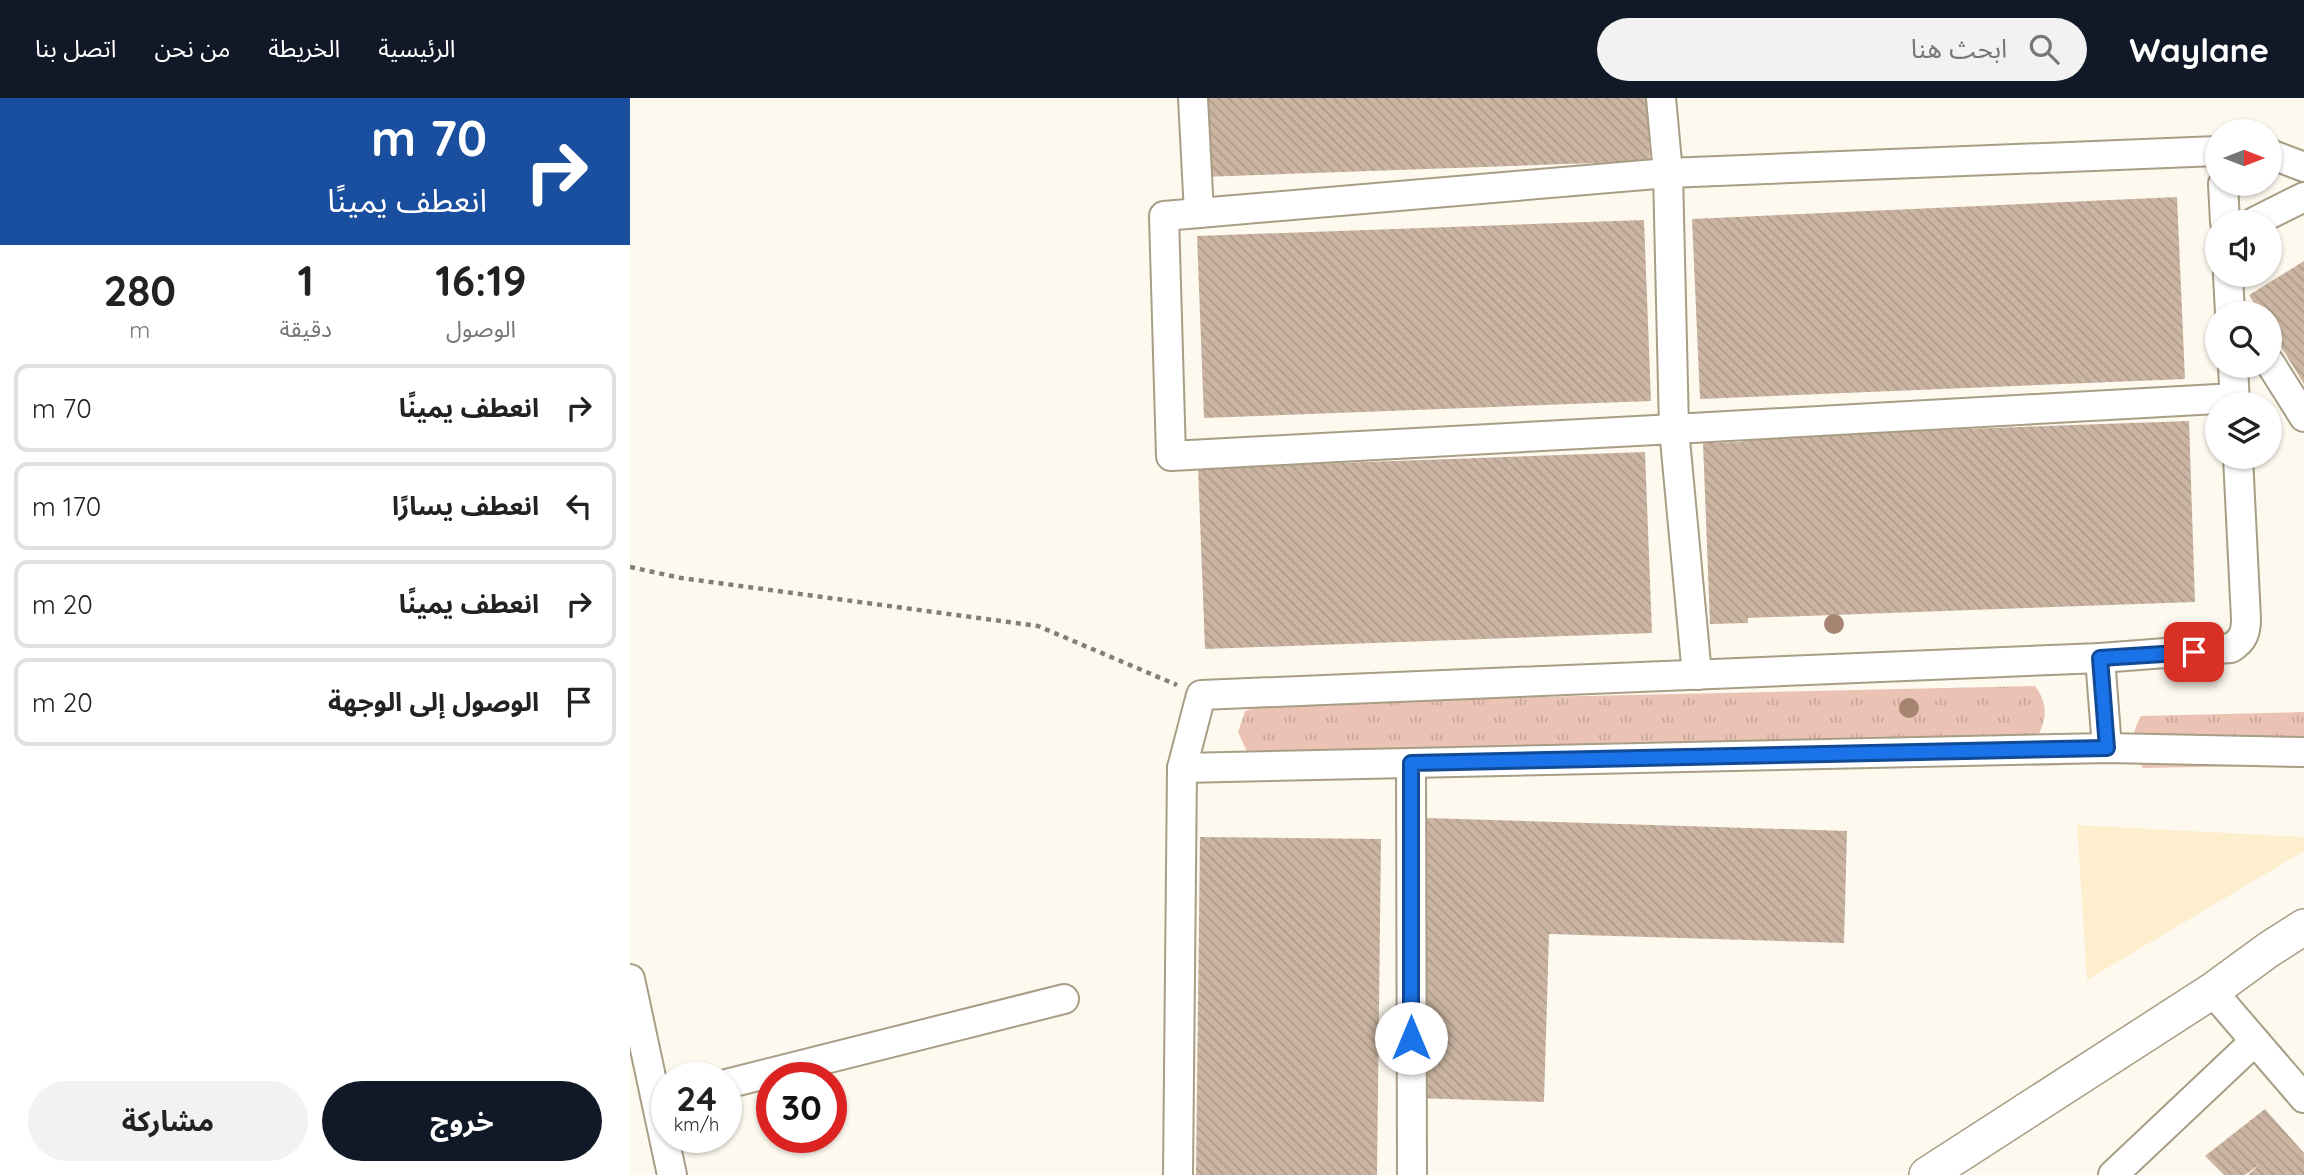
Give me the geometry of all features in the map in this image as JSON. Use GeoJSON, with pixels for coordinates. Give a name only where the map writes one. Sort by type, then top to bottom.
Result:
{"type":"FeatureCollection","features":[{"type":"Feature","properties":{"kind":"street"},"geometry":{"type":"LineString","coordinates":[[1193,98],[1199,213]]}},
{"type":"Feature","properties":{"kind":"street"},"geometry":{"type":"LineString","coordinates":[[1661,98],[1668,173],[1674,429],[1697,675]]}},
{"type":"Feature","properties":{"kind":"street"},"geometry":{"type":"LineString","coordinates":[[2205,151],[1668,173],[1164,216],[1171,456],[2205,402]]}},
{"type":"Feature","properties":{"kind":"street"},"geometry":{"type":"LineString","coordinates":[[2282,159],[2304,167]]}},
{"type":"Feature","properties":{"kind":"street"},"geometry":{"type":"LineString","coordinates":[[2278,210],[2304,197]]}},
{"type":"Feature","properties":{"kind":"street"},"geometry":{"type":"LineString","coordinates":[[2279,378],[2304,417]]}},
{"type":"Feature","properties":{"kind":"street"},"geometry":{"type":"LineString","coordinates":[[1178,1175],[1182,768],[1201,695],[2100,658],[2231,648],[2240,642],[2246,631],[2239,469]]}},
{"type":"Feature","properties":{"kind":"street"},"geometry":{"type":"LineString","coordinates":[[2100,658],[2107,748]]}},
{"type":"Feature","properties":{"kind":"street"},"geometry":{"type":"LineString","coordinates":[[1182,768],[2107,748],[2304,752]]}},
{"type":"Feature","properties":{"kind":"street"},"geometry":{"type":"LineString","coordinates":[[1411,763],[1412,1175]]}},
{"type":"Feature","properties":{"kind":"street"},"geometry":{"type":"LineString","coordinates":[[1927,1175],[2212,991],[2304,927]]}},
{"type":"Feature","properties":{"kind":"street"},"geometry":{"type":"LineString","coordinates":[[630,979],[651,1062]]}},
{"type":"Feature","properties":{"kind":"street"},"geometry":{"type":"LineString","coordinates":[[2212,991],[2304,1098]]}},
{"type":"Feature","properties":{"kind":"street"},"geometry":{"type":"LineString","coordinates":[[742,1080],[1064,999]]}},
{"type":"Feature","properties":{"kind":"street"},"geometry":{"type":"LineString","coordinates":[[2113,1175],[2255,1041]]}},
{"type":"Feature","properties":{"kind":"street"},"geometry":{"type":"LineString","coordinates":[[669,1153],[672,1175]]}},
{"type":"Feature","properties":{"kind":"path"},"geometry":{"type":"LineString","coordinates":[[630,567],[681,578],[1038,626],[1201,695]]}},
{"type":"Feature","properties":{"kind":"shaded area"},"geometry":{"type":"Polygon","coordinates":[[[2077,825],[2304,837],[2304,851],[2087,980],[2077,825]]]}},
{"type":"Feature","properties":{"kind":"green space"},"geometry":{"type":"Polygon","coordinates":[[[2035,686],[2045,711],[2038,736],[1248,754],[1238,732],[1245,711],[1269,703],[2035,686]]]}},
{"type":"Feature","properties":{"kind":"green space"},"geometry":{"type":"Polygon","coordinates":[[[2304,712],[2304,765],[2143,768],[2134,749],[2135,729],[2141,716],[2304,712]]]}},
{"type":"Feature","properties":{"kind":"building"},"geometry":{"type":"Polygon","coordinates":[[[1200,98],[1648,98],[1650,161],[1203,177],[1200,98]]]}},
{"type":"Feature","properties":{"kind":"building"},"geometry":{"type":"Polygon","coordinates":[[[2177,197],[2185,379],[1700,399],[1692,219],[2177,197]]]}},
{"type":"Feature","properties":{"kind":"building"},"geometry":{"type":"Polygon","coordinates":[[[1644,220],[1651,401],[1204,418],[1197,236],[1644,220]]]}},
{"type":"Feature","properties":{"kind":"building"},"geometry":{"type":"Polygon","coordinates":[[[2304,261],[2304,384],[2282,348],[2282,301],[2253,301],[2249,295],[2262,287],[2282,287],[2282,275],[2304,261]]]}},
{"type":"Feature","properties":{"kind":"building"},"geometry":{"type":"Polygon","coordinates":[[[2189,421],[2195,602],[1748,618],[1748,623],[1710,624],[1703,443],[1742,442],[1742,437],[2189,421]]]}},
{"type":"Feature","properties":{"kind":"building"},"geometry":{"type":"Polygon","coordinates":[[[1645,452],[1652,633],[1205,649],[1198,468],[1645,452]]]}},
{"type":"Feature","properties":{"kind":"building"},"geometry":{"type":"Polygon","coordinates":[[[1425,818],[1847,831],[1844,943],[1549,934],[1544,1102],[1417,1098],[1425,818]]]}},
{"type":"Feature","properties":{"kind":"building"},"geometry":{"type":"Polygon","coordinates":[[[1200,837],[1381,839],[1377,1175],[1196,1175],[1200,837]]]}},
{"type":"Feature","properties":{"kind":"building"},"geometry":{"type":"Polygon","coordinates":[[[2265,1109],[2304,1153],[2304,1175],[2248,1175],[2260,1164],[2245,1175],[2224,1175],[2205,1156],[2265,1109]]]}},
{"type":"Feature","properties":{"kind":"route"},"geometry":{"type":"LineString","coordinates":[[1411,1038],[1411,763],[2107,748],[2100,658],[2194,652]]}}]}
